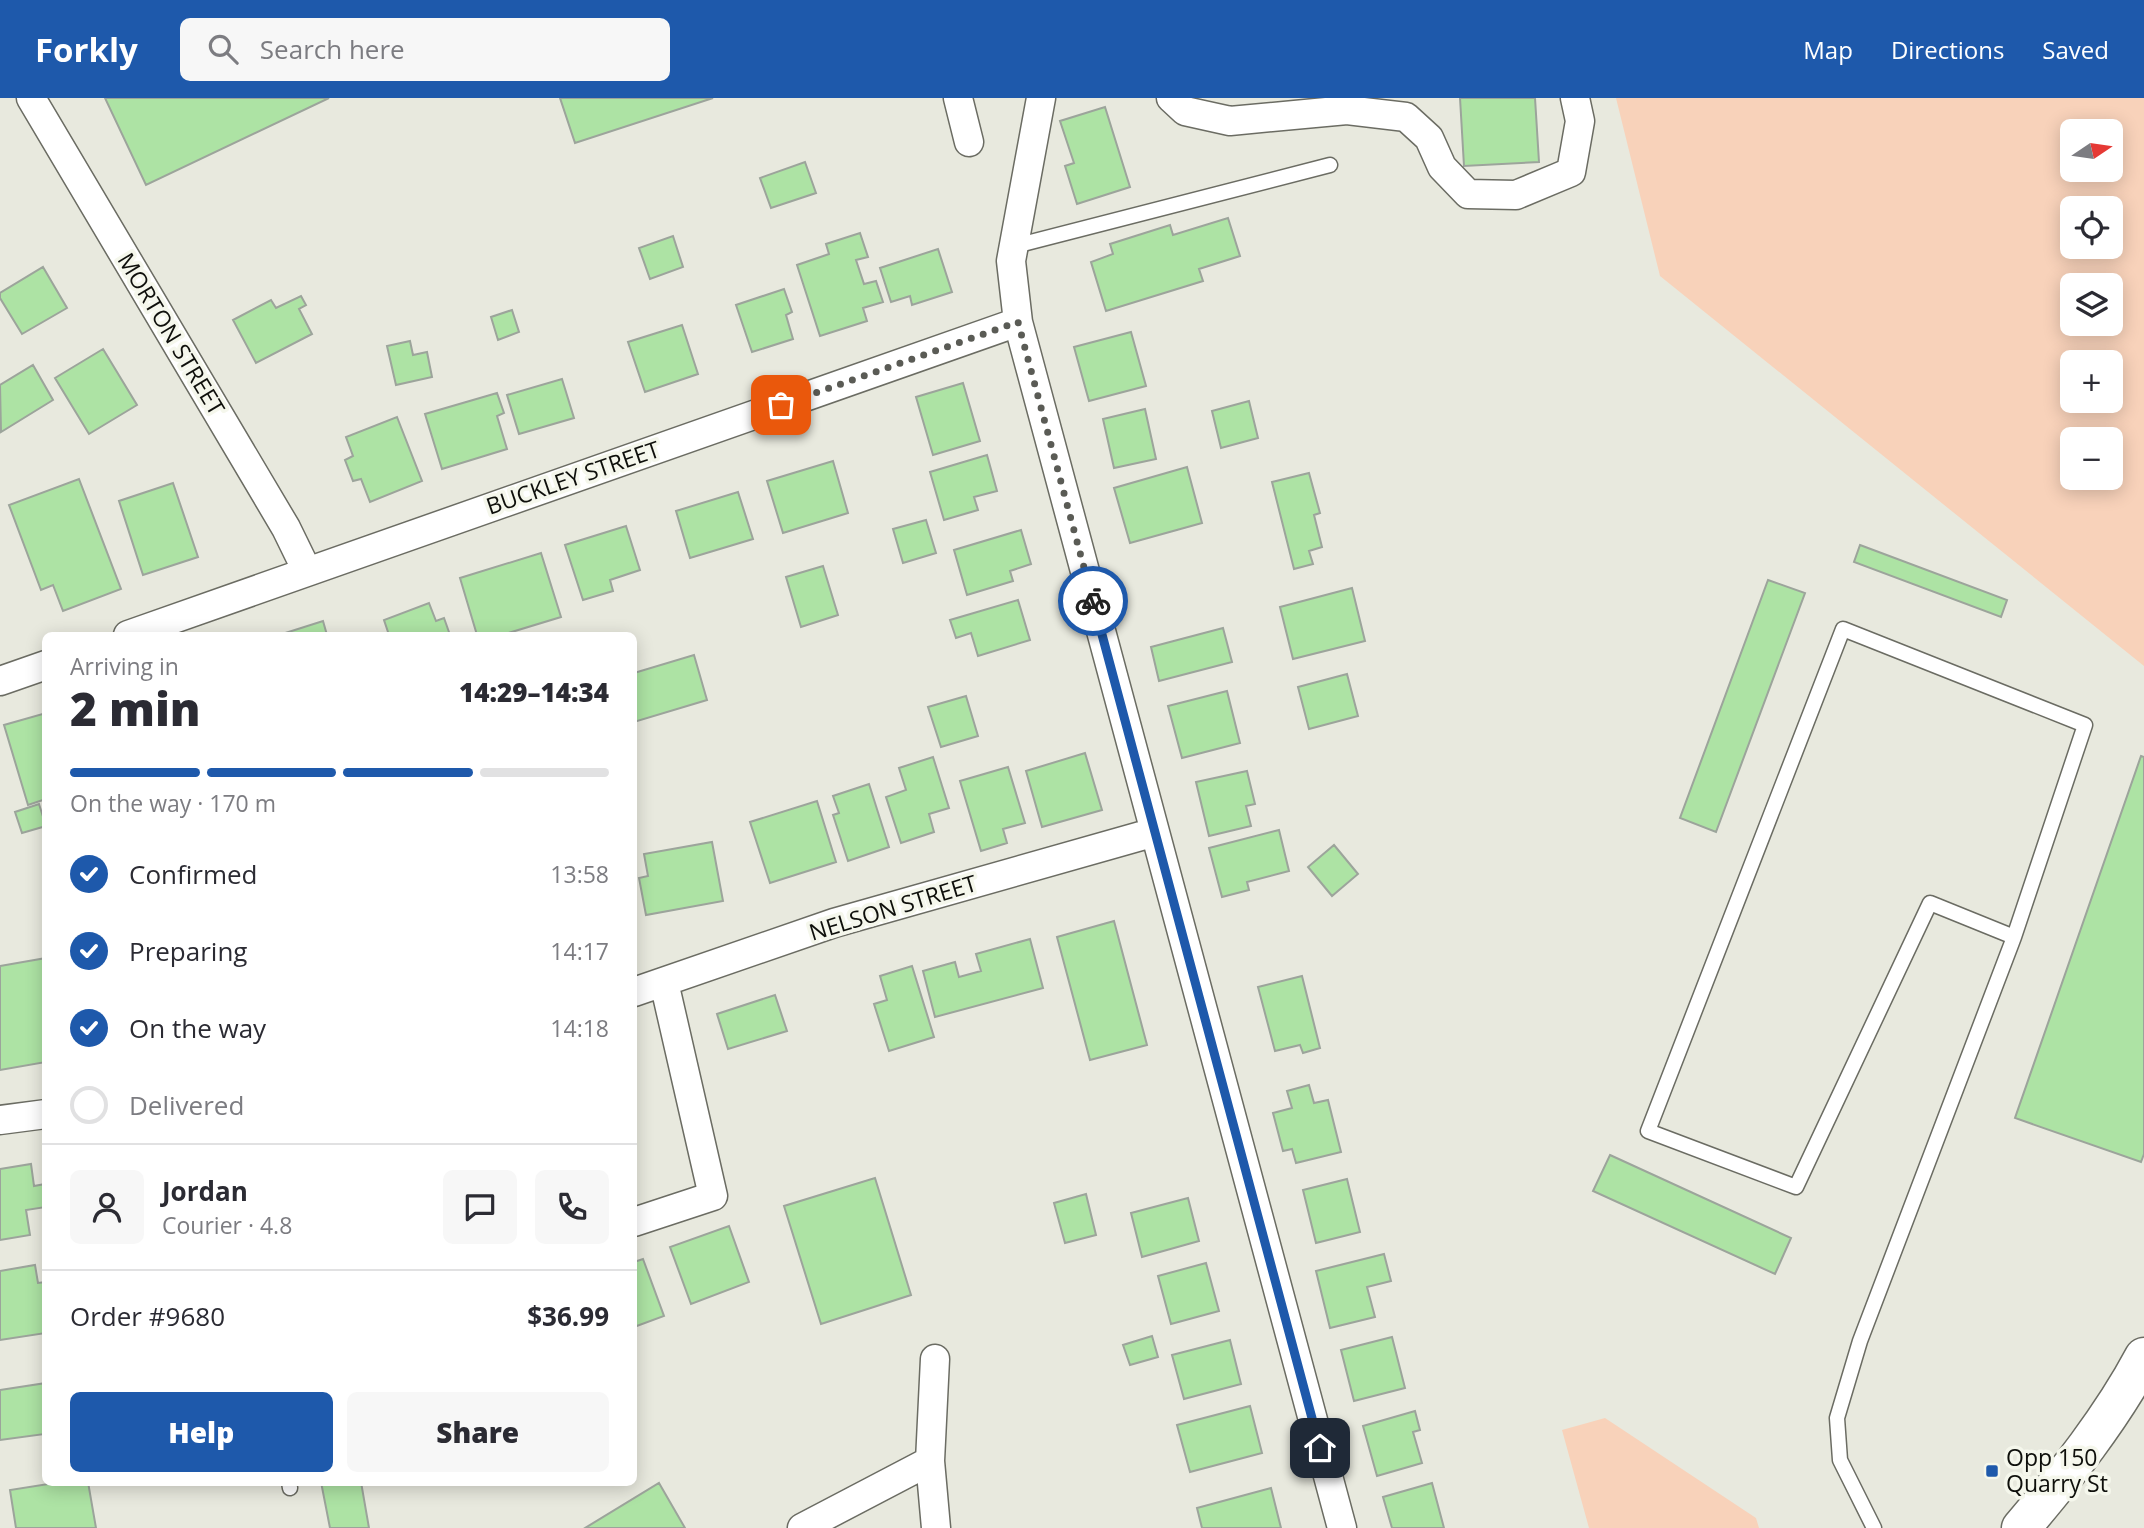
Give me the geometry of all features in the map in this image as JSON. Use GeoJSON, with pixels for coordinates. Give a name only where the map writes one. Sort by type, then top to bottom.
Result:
{"type":"FeatureCollection","features":[{"type":"Feature","properties":{"kind":"main road"},"geometry":{"type":"LineString","coordinates":[[2021,1528],[2091,1440],[2144,1357]]}},
{"type":"Feature","properties":{"kind":"street","name":"MORTON STREET"},"geometry":{"type":"LineString","coordinates":[[32,98],[286,528],[307,571]]}},
{"type":"Feature","properties":{"kind":"street"},"geometry":{"type":"LineString","coordinates":[[958,98],[969,142]]}},
{"type":"Feature","properties":{"kind":"street"},"geometry":{"type":"LineString","coordinates":[[1041,98],[1011,261],[1018,322],[1342,1528]]}},
{"type":"Feature","properties":{"kind":"street"},"geometry":{"type":"LineString","coordinates":[[1171,98],[1185,111],[1230,121],[1347,110],[1406,117],[1429,138],[1442,167],[1468,194],[1516,195],[1571,172],[1580,121],[1575,98]]}},
{"type":"Feature","properties":{"kind":"street","name":"BUCKLEY STREET"},"geometry":{"type":"LineString","coordinates":[[136,632],[1018,322]]}},
{"type":"Feature","properties":{"kind":"street"},"geometry":{"type":"LineString","coordinates":[[0,681],[42,666]]}},
{"type":"Feature","properties":{"kind":"street","name":"NELSON STREET"},"geometry":{"type":"LineString","coordinates":[[637,991],[834,923],[1155,832]]}},
{"type":"Feature","properties":{"kind":"street"},"geometry":{"type":"LineString","coordinates":[[637,1221],[713,1196],[664,982]]}},
{"type":"Feature","properties":{"kind":"street"},"geometry":{"type":"LineString","coordinates":[[0,1120],[42,1115]]}},
{"type":"Feature","properties":{"kind":"street"},"geometry":{"type":"LineString","coordinates":[[935,1359],[930,1461],[936,1528]]}},
{"type":"Feature","properties":{"kind":"street"},"geometry":{"type":"LineString","coordinates":[[802,1528],[930,1461]]}},
{"type":"Feature","properties":{"kind":"lane"},"geometry":{"type":"LineString","coordinates":[[1015,246],[1330,165]]}},
{"type":"Feature","properties":{"kind":"lane"},"geometry":{"type":"LineString","coordinates":[[1874,1528],[1840,1460],[1836,1418],[1860,1341],[2014,937],[2085,725],[1843,629],[1648,1131],[1796,1187],[1930,902],[2014,937]]}},
{"type":"Feature","properties":{"kind":"shaded area"},"geometry":{"type":"Polygon","coordinates":[[[1616,98],[2144,98],[2144,666],[1660,276],[1616,98]]]}},
{"type":"Feature","properties":{"kind":"shaded area"},"geometry":{"type":"Polygon","coordinates":[[[1605,1418],[1756,1518],[1759,1528],[1589,1528],[1562,1430],[1605,1418]]]}},
{"type":"Feature","properties":{"kind":"building"},"geometry":{"type":"Polygon","coordinates":[[[105,98],[329,98],[146,185],[105,98]]]}},
{"type":"Feature","properties":{"kind":"building"},"geometry":{"type":"Polygon","coordinates":[[[560,98],[713,98],[575,143],[560,98]]]}},
{"type":"Feature","properties":{"kind":"building"},"geometry":{"type":"Polygon","coordinates":[[[1460,98],[1535,98],[1539,162],[1464,166],[1460,98]]]}},
{"type":"Feature","properties":{"kind":"building"},"geometry":{"type":"Polygon","coordinates":[[[1105,107],[1130,187],[1077,204],[1065,166],[1074,163],[1060,121],[1105,107]]]}},
{"type":"Feature","properties":{"kind":"building"},"geometry":{"type":"Polygon","coordinates":[[[805,162],[816,193],[771,208],[760,178],[805,162]]]}},
{"type":"Feature","properties":{"kind":"building"},"geometry":{"type":"Polygon","coordinates":[[[1228,218],[1240,256],[1199,269],[1203,281],[1106,311],[1091,262],[1113,254],[1110,244],[1170,225],[1173,235],[1228,218]]]}},
{"type":"Feature","properties":{"kind":"building"},"geometry":{"type":"Polygon","coordinates":[[[860,233],[868,257],[856,260],[864,284],[876,281],[883,302],[863,308],[867,321],[820,336],[797,265],[829,254],[826,244],[860,233]]]}},
{"type":"Feature","properties":{"kind":"building"},"geometry":{"type":"Polygon","coordinates":[[[673,236],[683,267],[650,279],[639,248],[673,236]]]}},
{"type":"Feature","properties":{"kind":"building"},"geometry":{"type":"Polygon","coordinates":[[[938,249],[952,292],[912,305],[910,296],[891,302],[880,268],[938,249]]]}},
{"type":"Feature","properties":{"kind":"building"},"geometry":{"type":"Polygon","coordinates":[[[43,267],[67,308],[22,334],[0,298],[0,293],[43,267]]]}},
{"type":"Feature","properties":{"kind":"building"},"geometry":{"type":"Polygon","coordinates":[[[784,289],[792,312],[786,315],[793,339],[752,352],[736,305],[784,289]]]}},
{"type":"Feature","properties":{"kind":"building"},"geometry":{"type":"Polygon","coordinates":[[[301,296],[306,305],[299,309],[312,334],[256,363],[233,320],[271,300],[276,308],[301,296]]]}},
{"type":"Feature","properties":{"kind":"building"},"geometry":{"type":"Polygon","coordinates":[[[512,310],[519,332],[498,340],[491,317],[512,310]]]}},
{"type":"Feature","properties":{"kind":"building"},"geometry":{"type":"Polygon","coordinates":[[[682,325],[698,374],[645,392],[628,342],[682,325]]]}},
{"type":"Feature","properties":{"kind":"building"},"geometry":{"type":"Polygon","coordinates":[[[1131,332],[1146,386],[1089,401],[1074,347],[1131,332]]]}},
{"type":"Feature","properties":{"kind":"building"},"geometry":{"type":"Polygon","coordinates":[[[410,341],[413,355],[427,352],[432,377],[396,385],[387,346],[410,341]]]}},
{"type":"Feature","properties":{"kind":"building"},"geometry":{"type":"Polygon","coordinates":[[[103,349],[137,405],[89,434],[55,378],[103,349]]]}},
{"type":"Feature","properties":{"kind":"building"},"geometry":{"type":"Polygon","coordinates":[[[33,365],[53,400],[1,432],[0,385],[33,365]]]}},
{"type":"Feature","properties":{"kind":"building"},"geometry":{"type":"Polygon","coordinates":[[[562,379],[574,418],[519,434],[507,395],[562,379]]]}},
{"type":"Feature","properties":{"kind":"building"},"geometry":{"type":"Polygon","coordinates":[[[963,383],[980,441],[933,455],[916,397],[963,383]]]}},
{"type":"Feature","properties":{"kind":"building"},"geometry":{"type":"Polygon","coordinates":[[[497,393],[504,413],[497,416],[507,449],[442,469],[425,414],[497,393]]]}},
{"type":"Feature","properties":{"kind":"building"},"geometry":{"type":"Polygon","coordinates":[[[1249,401],[1258,438],[1221,448],[1212,411],[1249,401]]]}},
{"type":"Feature","properties":{"kind":"building"},"geometry":{"type":"Polygon","coordinates":[[[1145,409],[1156,459],[1114,468],[1103,419],[1145,409]]]}},
{"type":"Feature","properties":{"kind":"building"},"geometry":{"type":"Polygon","coordinates":[[[397,417],[422,481],[370,502],[361,479],[353,481],[345,460],[353,456],[346,437],[397,417]]]}},
{"type":"Feature","properties":{"kind":"building"},"geometry":{"type":"Polygon","coordinates":[[[987,455],[997,491],[974,497],[978,510],[944,520],[930,472],[987,455]]]}},
{"type":"Feature","properties":{"kind":"building"},"geometry":{"type":"Polygon","coordinates":[[[833,461],[848,513],[783,533],[767,481],[833,461]]]}},
{"type":"Feature","properties":{"kind":"building"},"geometry":{"type":"Polygon","coordinates":[[[1187,467],[1202,523],[1130,543],[1114,488],[1187,467]]]}},
{"type":"Feature","properties":{"kind":"building"},"geometry":{"type":"Polygon","coordinates":[[[1309,473],[1320,513],[1314,515],[1322,547],[1309,551],[1313,564],[1294,569],[1272,482],[1309,473]]]}},
{"type":"Feature","properties":{"kind":"building"},"geometry":{"type":"Polygon","coordinates":[[[79,479],[121,589],[63,611],[53,585],[41,590],[9,505],[79,479]]]}},
{"type":"Feature","properties":{"kind":"building"},"geometry":{"type":"Polygon","coordinates":[[[173,483],[198,557],[143,575],[119,501],[173,483]]]}},
{"type":"Feature","properties":{"kind":"building"},"geometry":{"type":"Polygon","coordinates":[[[738,492],[753,539],[690,558],[676,511],[738,492]]]}},
{"type":"Feature","properties":{"kind":"building"},"geometry":{"type":"Polygon","coordinates":[[[926,520],[936,553],[903,563],[893,529],[926,520]]]}},
{"type":"Feature","properties":{"kind":"building"},"geometry":{"type":"Polygon","coordinates":[[[626,526],[640,570],[610,580],[613,591],[583,600],[565,545],[626,526]]]}},
{"type":"Feature","properties":{"kind":"building"},"geometry":{"type":"Polygon","coordinates":[[[1021,530],[1031,564],[1010,571],[1013,581],[967,595],[954,550],[1021,530]]]}},
{"type":"Feature","properties":{"kind":"building"},"geometry":{"type":"Polygon","coordinates":[[[1860,545],[2007,600],[2001,617],[1854,562],[1860,545]]]}},
{"type":"Feature","properties":{"kind":"building"},"geometry":{"type":"Polygon","coordinates":[[[541,553],[561,617],[512,632],[476,632],[460,578],[541,553]]]}},
{"type":"Feature","properties":{"kind":"building"},"geometry":{"type":"Polygon","coordinates":[[[823,566],[838,615],[801,627],[786,577],[823,566]]]}},
{"type":"Feature","properties":{"kind":"building"},"geometry":{"type":"Polygon","coordinates":[[[1768,580],[1805,593],[1716,832],[1680,818],[1768,580]]]}},
{"type":"Feature","properties":{"kind":"building"},"geometry":{"type":"Polygon","coordinates":[[[1352,588],[1365,641],[1293,659],[1280,607],[1352,588]]]}},
{"type":"Feature","properties":{"kind":"building"},"geometry":{"type":"Polygon","coordinates":[[[1018,600],[1030,640],[978,656],[971,633],[956,638],[950,620],[1018,600]]]}},
{"type":"Feature","properties":{"kind":"building"},"geometry":{"type":"Polygon","coordinates":[[[429,603],[436,621],[444,618],[449,632],[388,632],[384,620],[429,603]]]}},
{"type":"Feature","properties":{"kind":"building"},"geometry":{"type":"Polygon","coordinates":[[[323,621],[326,632],[288,632],[323,621]]]}},
{"type":"Feature","properties":{"kind":"building"},"geometry":{"type":"Polygon","coordinates":[[[1223,628],[1232,662],[1159,681],[1151,647],[1223,628]]]}},
{"type":"Feature","properties":{"kind":"building"},"geometry":{"type":"Polygon","coordinates":[[[694,655],[707,700],[637,721],[637,672],[694,655]]]}},
{"type":"Feature","properties":{"kind":"building"},"geometry":{"type":"Polygon","coordinates":[[[1347,674],[1358,716],[1309,729],[1298,687],[1347,674]]]}},
{"type":"Feature","properties":{"kind":"building"},"geometry":{"type":"Polygon","coordinates":[[[1227,691],[1240,743],[1182,758],[1168,706],[1227,691]]]}},
{"type":"Feature","properties":{"kind":"building"},"geometry":{"type":"Polygon","coordinates":[[[966,696],[978,736],[941,747],[928,707],[966,696]]]}},
{"type":"Feature","properties":{"kind":"building"},"geometry":{"type":"Polygon","coordinates":[[[42,714],[42,800],[28,805],[4,725],[42,714]]]}},
{"type":"Feature","properties":{"kind":"building"},"geometry":{"type":"Polygon","coordinates":[[[1085,753],[1102,810],[1042,827],[1026,771],[1085,753]]]}},
{"type":"Feature","properties":{"kind":"building"},"geometry":{"type":"Polygon","coordinates":[[[2141,756],[2144,757],[2144,1154],[2141,1162],[2015,1118],[2141,756]]]}},
{"type":"Feature","properties":{"kind":"building"},"geometry":{"type":"Polygon","coordinates":[[[933,757],[949,808],[929,814],[934,832],[901,843],[886,797],[906,790],[899,768],[933,757]]]}},
{"type":"Feature","properties":{"kind":"building"},"geometry":{"type":"Polygon","coordinates":[[[1008,767],[1025,823],[1003,829],[1007,843],[981,851],[960,781],[1008,767]]]}},
{"type":"Feature","properties":{"kind":"building"},"geometry":{"type":"Polygon","coordinates":[[[1247,771],[1255,804],[1246,806],[1251,826],[1209,836],[1196,782],[1247,771]]]}},
{"type":"Feature","properties":{"kind":"building"},"geometry":{"type":"Polygon","coordinates":[[[869,784],[889,847],[848,861],[833,815],[839,813],[833,796],[869,784]]]}},
{"type":"Feature","properties":{"kind":"building"},"geometry":{"type":"Polygon","coordinates":[[[817,801],[836,862],[770,883],[750,822],[817,801]]]}},
{"type":"Feature","properties":{"kind":"building"},"geometry":{"type":"Polygon","coordinates":[[[39,804],[42,827],[22,833],[15,812],[39,804]]]}},
{"type":"Feature","properties":{"kind":"building"},"geometry":{"type":"Polygon","coordinates":[[[1279,830],[1289,871],[1247,882],[1249,890],[1222,897],[1209,848],[1279,830]]]}},
{"type":"Feature","properties":{"kind":"building"},"geometry":{"type":"Polygon","coordinates":[[[712,842],[723,901],[646,915],[639,878],[648,876],[644,854],[712,842]]]}},
{"type":"Feature","properties":{"kind":"building"},"geometry":{"type":"Polygon","coordinates":[[[1334,845],[1358,874],[1332,896],[1308,867],[1334,845]]]}},
{"type":"Feature","properties":{"kind":"building"},"geometry":{"type":"Polygon","coordinates":[[[1114,921],[1147,1045],[1090,1060],[1057,937],[1114,921]]]}},
{"type":"Feature","properties":{"kind":"building"},"geometry":{"type":"Polygon","coordinates":[[[1030,939],[1043,988],[935,1017],[923,971],[955,962],[959,977],[981,971],[976,954],[1030,939]]]}},
{"type":"Feature","properties":{"kind":"building"},"geometry":{"type":"Polygon","coordinates":[[[42,959],[42,1063],[0,1070],[0,966],[42,959]]]}},
{"type":"Feature","properties":{"kind":"building"},"geometry":{"type":"Polygon","coordinates":[[[912,966],[934,1037],[889,1051],[874,1004],[887,1000],[880,976],[912,966]]]}},
{"type":"Feature","properties":{"kind":"building"},"geometry":{"type":"Polygon","coordinates":[[[1302,976],[1320,1048],[1303,1053],[1300,1045],[1275,1051],[1258,987],[1302,976]]]}},
{"type":"Feature","properties":{"kind":"building"},"geometry":{"type":"Polygon","coordinates":[[[775,995],[787,1031],[728,1049],[717,1014],[775,995]]]}},
{"type":"Feature","properties":{"kind":"building"},"geometry":{"type":"Polygon","coordinates":[[[1309,1085],[1314,1103],[1328,1100],[1341,1152],[1296,1163],[1292,1149],[1283,1151],[1273,1113],[1292,1108],[1287,1091],[1309,1085]]]}},
{"type":"Feature","properties":{"kind":"building"},"geometry":{"type":"Polygon","coordinates":[[[1610,1155],[1791,1238],[1775,1274],[1593,1191],[1610,1155]]]}},
{"type":"Feature","properties":{"kind":"building"},"geometry":{"type":"Polygon","coordinates":[[[31,1164],[34,1186],[42,1185],[42,1208],[26,1210],[30,1235],[0,1240],[0,1169],[31,1164]]]}},
{"type":"Feature","properties":{"kind":"building"},"geometry":{"type":"Polygon","coordinates":[[[875,1178],[911,1295],[821,1324],[784,1206],[875,1178]]]}},
{"type":"Feature","properties":{"kind":"building"},"geometry":{"type":"Polygon","coordinates":[[[1347,1179],[1360,1232],[1316,1243],[1303,1190],[1347,1179]]]}},
{"type":"Feature","properties":{"kind":"building"},"geometry":{"type":"Polygon","coordinates":[[[1086,1194],[1096,1235],[1065,1243],[1054,1203],[1086,1194]]]}},
{"type":"Feature","properties":{"kind":"building"},"geometry":{"type":"Polygon","coordinates":[[[1188,1198],[1199,1241],[1142,1257],[1131,1213],[1188,1198]]]}},
{"type":"Feature","properties":{"kind":"building"},"geometry":{"type":"Polygon","coordinates":[[[729,1226],[749,1282],[691,1304],[670,1247],[729,1226]]]}},
{"type":"Feature","properties":{"kind":"building"},"geometry":{"type":"Polygon","coordinates":[[[1384,1254],[1391,1281],[1367,1287],[1375,1317],[1330,1328],[1316,1271],[1384,1254]]]}},
{"type":"Feature","properties":{"kind":"building"},"geometry":{"type":"Polygon","coordinates":[[[643,1259],[664,1316],[637,1326],[637,1261],[643,1259]]]}},
{"type":"Feature","properties":{"kind":"building"},"geometry":{"type":"Polygon","coordinates":[[[1206,1263],[1219,1311],[1171,1324],[1158,1276],[1206,1263]]]}},
{"type":"Feature","properties":{"kind":"building"},"geometry":{"type":"Polygon","coordinates":[[[35,1265],[38,1283],[42,1282],[42,1334],[0,1340],[0,1271],[35,1265]]]}},
{"type":"Feature","properties":{"kind":"building"},"geometry":{"type":"Polygon","coordinates":[[[1152,1336],[1158,1357],[1130,1365],[1123,1345],[1152,1336]]]}},
{"type":"Feature","properties":{"kind":"building"},"geometry":{"type":"Polygon","coordinates":[[[1392,1337],[1405,1388],[1354,1401],[1341,1350],[1392,1337]]]}},
{"type":"Feature","properties":{"kind":"building"},"geometry":{"type":"Polygon","coordinates":[[[1230,1340],[1241,1384],[1184,1399],[1172,1355],[1230,1340]]]}},
{"type":"Feature","properties":{"kind":"building"},"geometry":{"type":"Polygon","coordinates":[[[42,1384],[42,1434],[0,1440],[0,1390],[42,1384]]]}},
{"type":"Feature","properties":{"kind":"building"},"geometry":{"type":"Polygon","coordinates":[[[1250,1406],[1262,1453],[1190,1472],[1177,1425],[1250,1406]]]}},
{"type":"Feature","properties":{"kind":"building"},"geometry":{"type":"Polygon","coordinates":[[[1415,1411],[1420,1430],[1413,1432],[1422,1463],[1377,1476],[1363,1426],[1415,1411]]]}},
{"type":"Feature","properties":{"kind":"building"},"geometry":{"type":"Polygon","coordinates":[[[659,1483],[685,1528],[585,1528],[659,1483]]]}},
{"type":"Feature","properties":{"kind":"building"},"geometry":{"type":"Polygon","coordinates":[[[1432,1483],[1444,1528],[1392,1528],[1383,1497],[1432,1483]]]}},
{"type":"Feature","properties":{"kind":"building"},"geometry":{"type":"Polygon","coordinates":[[[42,1485],[89,1486],[96,1528],[16,1528],[10,1490],[42,1485]]]}},
{"type":"Feature","properties":{"kind":"building"},"geometry":{"type":"Polygon","coordinates":[[[322,1486],[362,1486],[369,1528],[330,1528],[322,1486]]]}},
{"type":"Feature","properties":{"kind":"building"},"geometry":{"type":"Polygon","coordinates":[[[1271,1488],[1281,1528],[1202,1528],[1197,1508],[1271,1488]]]}},
{"type":"Feature","properties":{"kind":"way so far"},"geometry":{"type":"LineString","coordinates":[[781,405],[1018,322],[1093,601]]}},
{"type":"Feature","properties":{"kind":"place","name":"Opp 150 Quarry St"},"geometry":{"type":"Point","coordinates":[1992,1471]}},
{"type":"Feature","properties":{"kind":"route"},"geometry":{"type":"LineString","coordinates":[[1093,601],[1320,1448]]}}]}
